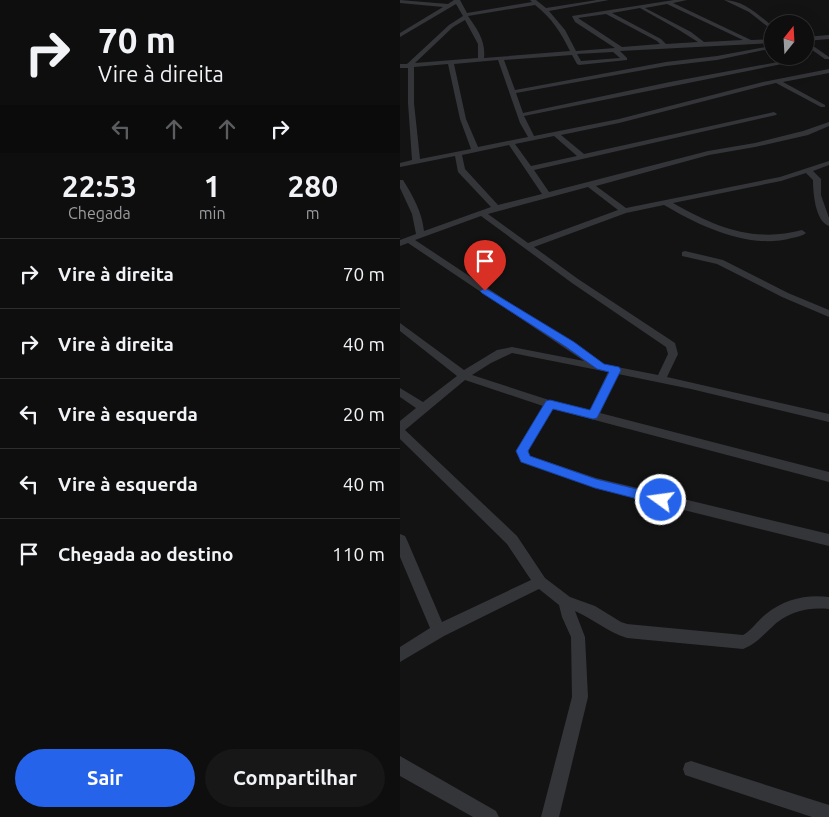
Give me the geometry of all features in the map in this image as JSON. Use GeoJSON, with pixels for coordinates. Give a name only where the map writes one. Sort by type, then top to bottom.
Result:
{"type":"FeatureCollection","features":[{"type":"Feature","properties":{"kind":"street"},"geometry":{"type":"LineString","coordinates":[[400,35],[457,0],[464,14],[476,30],[483,48],[481,61]]}},
{"type":"Feature","properties":{"kind":"street"},"geometry":{"type":"LineString","coordinates":[[546,10],[606,0]]}},
{"type":"Feature","properties":{"kind":"street"},"geometry":{"type":"LineString","coordinates":[[662,0],[764,48]]}},
{"type":"Feature","properties":{"kind":"street"},"geometry":{"type":"LineString","coordinates":[[416,161],[409,66],[464,14],[534,1],[546,10],[562,30],[580,64],[625,59],[619,50],[573,18],[684,0]]}},
{"type":"Feature","properties":{"kind":"street"},"geometry":{"type":"LineString","coordinates":[[727,0],[751,11],[764,22]]}},
{"type":"Feature","properties":{"kind":"street"},"geometry":{"type":"LineString","coordinates":[[400,1],[449,6]]}},
{"type":"Feature","properties":{"kind":"street"},"geometry":{"type":"LineString","coordinates":[[400,9],[412,2]]}},
{"type":"Feature","properties":{"kind":"street"},"geometry":{"type":"LineString","coordinates":[[642,8],[662,20],[687,30],[717,58]]}},
{"type":"Feature","properties":{"kind":"street"},"geometry":{"type":"LineString","coordinates":[[607,12],[659,40],[665,46]]}},
{"type":"Feature","properties":{"kind":"street"},"geometry":{"type":"LineString","coordinates":[[814,40],[829,38]]}},
{"type":"Feature","properties":{"kind":"street"},"geometry":{"type":"LineString","coordinates":[[400,66],[501,60],[665,46],[764,41]]}},
{"type":"Feature","properties":{"kind":"street"},"geometry":{"type":"LineString","coordinates":[[814,48],[827,58]]}},
{"type":"Feature","properties":{"kind":"street"},"geometry":{"type":"LineString","coordinates":[[513,92],[666,64],[764,51]]}},
{"type":"Feature","properties":{"kind":"street"},"geometry":{"type":"LineString","coordinates":[[501,60],[521,115],[532,138]]}},
{"type":"Feature","properties":{"kind":"street"},"geometry":{"type":"LineString","coordinates":[[451,63],[463,119],[475,150]]}},
{"type":"Feature","properties":{"kind":"street"},"geometry":{"type":"LineString","coordinates":[[592,63],[609,75]]}},
{"type":"Feature","properties":{"kind":"street"},"geometry":{"type":"LineString","coordinates":[[521,115],[653,87],[777,65]]}},
{"type":"Feature","properties":{"kind":"street"},"geometry":{"type":"LineString","coordinates":[[810,69],[829,78]]}},
{"type":"Feature","properties":{"kind":"street"},"geometry":{"type":"LineString","coordinates":[[400,165],[556,134],[778,81],[829,71]]}},
{"type":"Feature","properties":{"kind":"street"},"geometry":{"type":"LineString","coordinates":[[778,81],[823,106]]}},
{"type":"Feature","properties":{"kind":"street"},"geometry":{"type":"LineString","coordinates":[[528,169],[774,114]]}},
{"type":"Feature","properties":{"kind":"street"},"geometry":{"type":"LineString","coordinates":[[405,241],[496,208],[708,153],[755,145],[805,133],[829,124]]}},
{"type":"Feature","properties":{"kind":"street"},"geometry":{"type":"LineString","coordinates":[[556,134],[583,157]]}},
{"type":"Feature","properties":{"kind":"street"},"geometry":{"type":"LineString","coordinates":[[511,143],[547,195]]}},
{"type":"Feature","properties":{"kind":"street"},"geometry":{"type":"LineString","coordinates":[[458,153],[461,170],[496,208]]}},
{"type":"Feature","properties":{"kind":"street"},"geometry":{"type":"LineString","coordinates":[[528,246],[624,211],[745,185],[780,180],[829,163]]}},
{"type":"Feature","properties":{"kind":"street"},"geometry":{"type":"LineString","coordinates":[[808,171],[814,174],[817,179],[818,195],[826,221],[829,223]]}},
{"type":"Feature","properties":{"kind":"street"},"geometry":{"type":"LineString","coordinates":[[400,182],[414,206],[420,224],[420,236]]}},
{"type":"Feature","properties":{"kind":"street"},"geometry":{"type":"LineString","coordinates":[[590,185],[624,211]]}},
{"type":"Feature","properties":{"kind":"street"},"geometry":{"type":"LineString","coordinates":[[667,203],[712,226],[735,234],[785,239],[802,233]]}},
{"type":"Feature","properties":{"kind":"street"},"geometry":{"type":"LineString","coordinates":[[482,213],[575,281],[671,344],[673,354],[660,379]]}},
{"type":"Feature","properties":{"kind":"street"},"geometry":{"type":"LineString","coordinates":[[405,241],[570,344],[601,367]]}},
{"type":"Feature","properties":{"kind":"street"},"geometry":{"type":"LineString","coordinates":[[685,254],[720,262],[785,295],[829,314]]}},
{"type":"Feature","properties":{"kind":"street"},"geometry":{"type":"LineString","coordinates":[[400,326],[464,376],[550,404],[829,477]]}},
{"type":"Feature","properties":{"kind":"street"},"geometry":{"type":"LineString","coordinates":[[400,427],[464,376],[508,350],[525,351],[660,379],[829,418]]}},
{"type":"Feature","properties":{"kind":"street"},"geometry":{"type":"LineString","coordinates":[[593,415],[615,370]]}},
{"type":"Feature","properties":{"kind":"street"},"geometry":{"type":"LineString","coordinates":[[400,392],[423,407]]}},
{"type":"Feature","properties":{"kind":"street"},"geometry":{"type":"LineString","coordinates":[[550,404],[524,446],[522,451],[526,459],[595,483],[829,540]]}},
{"type":"Feature","properties":{"kind":"street"},"geometry":{"type":"LineString","coordinates":[[400,432],[512,540],[540,582],[565,601],[590,611],[617,628],[627,631],[743,642],[754,638],[776,614],[792,606],[801,602],[829,603]]}},
{"type":"Feature","properties":{"kind":"street"},"geometry":{"type":"LineString","coordinates":[[400,540],[439,632]]}},
{"type":"Feature","properties":{"kind":"street"},"geometry":{"type":"LineString","coordinates":[[400,655],[439,632],[540,582]]}},
{"type":"Feature","properties":{"kind":"street"},"geometry":{"type":"LineString","coordinates":[[550,817],[580,697],[578,637],[569,617],[565,601]]}},
{"type":"Feature","properties":{"kind":"street"},"geometry":{"type":"LineString","coordinates":[[691,769],[829,814]]}},
{"type":"Feature","properties":{"kind":"street"},"geometry":{"type":"LineString","coordinates":[[402,770],[487,816]]}},
{"type":"Feature","properties":{"kind":"route"},"geometry":{"type":"LineString","coordinates":[[485,291],[570,344],[601,367],[615,370],[593,415],[550,404],[522,451],[526,459],[595,483],[661,500]]}}]}
